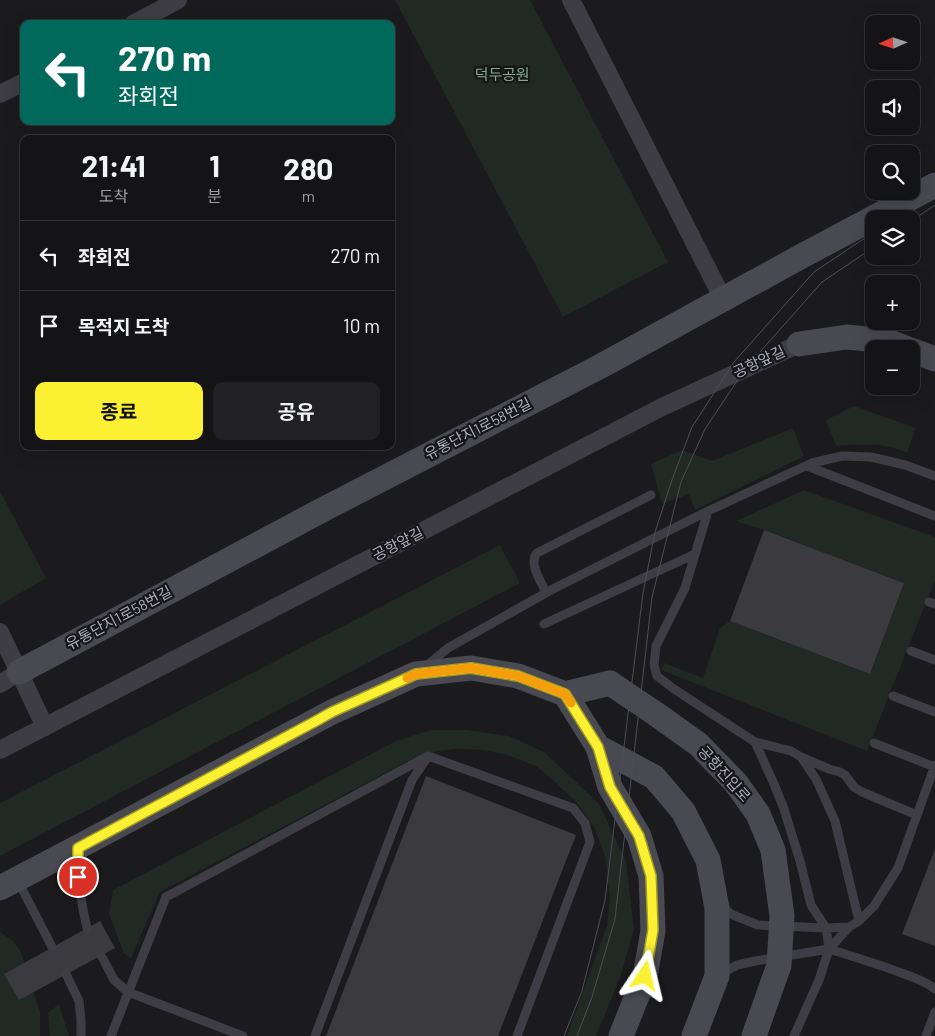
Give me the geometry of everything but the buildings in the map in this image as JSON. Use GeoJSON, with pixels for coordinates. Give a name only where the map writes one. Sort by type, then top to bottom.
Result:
{"type":"FeatureCollection","features":[{"type":"Feature","properties":{"kind":"main road","name":"유통단지1로58번길"},"geometry":{"type":"LineString","coordinates":[[10,678],[317,512],[601,366],[935,185]]}},
{"type":"Feature","properties":{"kind":"main road"},"geometry":{"type":"LineString","coordinates":[[798,344],[847,337],[878,340]]}},
{"type":"Feature","properties":{"kind":"main road"},"geometry":{"type":"LineString","coordinates":[[920,353],[935,359]]}},
{"type":"Feature","properties":{"kind":"main road"},"geometry":{"type":"LineString","coordinates":[[8,883],[78,848],[332,712],[416,674],[471,668],[518,676],[565,694],[598,747],[610,787],[639,836],[651,876],[653,930],[645,976],[621,1036]]}},
{"type":"Feature","properties":{"kind":"main road","name":"공항진입로"},"geometry":{"type":"LineString","coordinates":[[565,694],[610,683],[698,744],[736,783],[758,814],[773,850],[782,916],[779,966],[754,1036]]}},
{"type":"Feature","properties":{"kind":"main road"},"geometry":{"type":"LineString","coordinates":[[598,747],[654,777],[683,811],[708,860],[717,908],[717,976],[694,1036]]}},
{"type":"Feature","properties":{"kind":"street"},"geometry":{"type":"LineString","coordinates":[[140,20],[178,0]]}},
{"type":"Feature","properties":{"kind":"street"},"geometry":{"type":"LineString","coordinates":[[571,0],[723,299]]}},
{"type":"Feature","properties":{"kind":"street"},"geometry":{"type":"LineString","coordinates":[[0,94],[20,84]]}},
{"type":"Feature","properties":{"kind":"street","name":"공항앞길"},"geometry":{"type":"LineString","coordinates":[[0,750],[662,407],[798,344]]}},
{"type":"Feature","properties":{"kind":"street"},"geometry":{"type":"LineString","coordinates":[[0,632],[10,678],[45,727]]}},
{"type":"Feature","properties":{"kind":"lane"},"geometry":{"type":"LineString","coordinates":[[416,674],[448,648],[546,593],[708,511],[812,463],[842,456],[871,457],[905,465],[935,476]]}},
{"type":"Feature","properties":{"kind":"lane"},"geometry":{"type":"LineString","coordinates":[[807,466],[935,516]]}},
{"type":"Feature","properties":{"kind":"lane"},"geometry":{"type":"LineString","coordinates":[[546,593],[535,567],[534,556],[537,553],[651,495]]}},
{"type":"Feature","properties":{"kind":"lane"},"geometry":{"type":"LineString","coordinates":[[708,511],[685,588],[656,646],[654,664],[657,676],[755,742],[791,752],[840,772],[845,775],[854,787],[862,792],[917,815]]}},
{"type":"Feature","properties":{"kind":"lane"},"geometry":{"type":"LineString","coordinates":[[544,624],[695,554]]}},
{"type":"Feature","properties":{"kind":"lane"},"geometry":{"type":"LineString","coordinates":[[911,651],[935,660]]}},
{"type":"Feature","properties":{"kind":"lane"},"geometry":{"type":"LineString","coordinates":[[893,696],[935,712]]}},
{"type":"Feature","properties":{"kind":"lane"},"geometry":{"type":"LineString","coordinates":[[755,742],[784,809],[811,905],[826,928],[829,949]]}},
{"type":"Feature","properties":{"kind":"lane"},"geometry":{"type":"LineString","coordinates":[[794,1036],[819,980],[829,949],[848,927],[859,921],[874,906],[898,868],[935,766],[874,743]]}},
{"type":"Feature","properties":{"kind":"lane"},"geometry":{"type":"LineString","coordinates":[[315,1036],[412,780],[428,756]]}},
{"type":"Feature","properties":{"kind":"lane"},"geometry":{"type":"LineString","coordinates":[[111,1036],[166,897],[428,756],[573,808],[584,823],[590,842],[517,1036]]}},
{"type":"Feature","properties":{"kind":"lane"},"geometry":{"type":"LineString","coordinates":[[801,757],[816,779],[836,821],[859,921]]}},
{"type":"Feature","properties":{"kind":"lane"},"geometry":{"type":"LineString","coordinates":[[78,848],[78,877],[87,928]]}},
{"type":"Feature","properties":{"kind":"lane"},"geometry":{"type":"LineString","coordinates":[[8,883],[52,947]]}},
{"type":"Feature","properties":{"kind":"lane"},"geometry":{"type":"LineString","coordinates":[[716,902],[733,915],[758,925],[848,927]]}},
{"type":"Feature","properties":{"kind":"lane"},"geometry":{"type":"LineString","coordinates":[[717,976],[737,966],[754,961],[829,949],[870,961],[915,978],[935,989]]}},
{"type":"Feature","properties":{"kind":"lane"},"geometry":{"type":"LineString","coordinates":[[101,955],[114,980],[128,992],[243,1036]]}},
{"type":"Feature","properties":{"kind":"lane"},"geometry":{"type":"LineString","coordinates":[[66,974],[80,1001],[81,1036]]}},
{"type":"Feature","properties":{"kind":"lane"},"geometry":{"type":"LineString","coordinates":[[926,1036],[935,1012]]}},
{"type":"Feature","properties":{"kind":"green space","name":"덕두공원"},"geometry":{"type":"Polygon","coordinates":[[[395,0],[530,0],[668,262],[563,317],[395,0]]]}},
{"type":"Feature","properties":{"kind":"green space"},"geometry":{"type":"Polygon","coordinates":[[[854,406],[916,428],[907,453],[881,445],[836,446],[826,420],[854,406]]]}},
{"type":"Feature","properties":{"kind":"green space"},"geometry":{"type":"Polygon","coordinates":[[[793,428],[804,456],[695,510],[689,494],[662,504],[651,464],[682,450],[712,461],[793,428]]]}},
{"type":"Feature","properties":{"kind":"green space"},"geometry":{"type":"Polygon","coordinates":[[[804,490],[935,537],[935,580],[867,751],[661,670],[664,663],[703,678],[720,628],[730,621],[870,674],[904,583],[736,521],[804,490]]]}},
{"type":"Feature","properties":{"kind":"green space"},"geometry":{"type":"Polygon","coordinates":[[[0,491],[46,578],[0,605],[0,491]]]}},
{"type":"Feature","properties":{"kind":"green space"},"geometry":{"type":"Polygon","coordinates":[[[500,545],[520,583],[0,856],[0,803],[500,545]]]}},
{"type":"Feature","properties":{"kind":"green space"},"geometry":{"type":"Polygon","coordinates":[[[431,730],[467,730],[509,736],[544,752],[599,804],[626,861],[634,929],[620,978],[596,1036],[567,1036],[607,925],[610,900],[605,856],[594,827],[578,804],[536,766],[507,755],[484,750],[455,749],[438,751],[410,760],[160,892],[131,958],[124,954],[109,914],[113,890],[396,741],[431,730]]]}},
{"type":"Feature","properties":{"kind":"green space"},"geometry":{"type":"Polygon","coordinates":[[[0,932],[13,941],[21,952],[40,1012],[40,1036],[0,1036],[0,932]]]}},
{"type":"Feature","properties":{"kind":"green space"},"geometry":{"type":"Polygon","coordinates":[[[59,1004],[69,1036],[50,1036],[48,1013],[59,1004]]]}},
{"type":"Feature","properties":{"kind":"tram line"},"geometry":{"type":"LineString","coordinates":[[906,210],[935,191]]}},
{"type":"Feature","properties":{"kind":"tram line"},"geometry":{"type":"LineString","coordinates":[[920,215],[935,205]]}},
{"type":"Feature","properties":{"kind":"tram line"},"geometry":{"type":"LineString","coordinates":[[564,1036],[582,991],[605,900],[643,593],[655,532],[672,480],[692,427],[734,362],[814,272],[865,238]]}},
{"type":"Feature","properties":{"kind":"tram line"},"geometry":{"type":"LineString","coordinates":[[577,1036],[592,997],[615,919],[652,597],[681,482],[705,429],[745,369],[822,282],[865,253]]}},
{"type":"Feature","properties":{"kind":"slow traffic"},"geometry":{"type":"LineString","coordinates":[[407,678],[416,674],[471,668],[518,676],[565,694],[571,703]]}},
{"type":"Feature","properties":{"kind":"route"},"geometry":{"type":"LineString","coordinates":[[78,877],[78,848],[332,712],[416,674],[471,668],[518,676],[565,694],[598,747],[610,787],[639,836],[651,876],[653,930],[645,976]]}}]}
